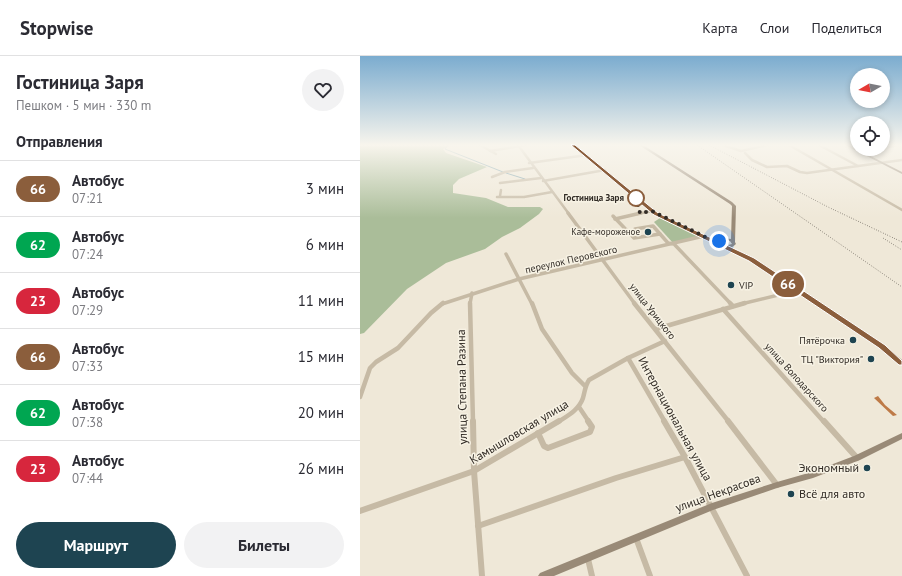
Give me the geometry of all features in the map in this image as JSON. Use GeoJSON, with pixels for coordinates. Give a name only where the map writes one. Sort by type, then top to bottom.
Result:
{"type":"FeatureCollection","features":[{"type":"Feature","properties":{"kind":"main road"},"geometry":{"type":"LineString","coordinates":[[678,169],[734,206],[732,235],[734,243],[744,255]]}},
{"type":"Feature","properties":{"kind":"main road"},"geometry":{"type":"LineString","coordinates":[[605,170],[652,211],[744,255],[882,346],[902,363]]}},
{"type":"Feature","properties":{"kind":"main road"},"geometry":{"type":"LineString","coordinates":[[732,235],[719,241],[722,245],[729,247],[734,243]]}},
{"type":"Feature","properties":{"kind":"main road"},"geometry":{"type":"LineString","coordinates":[[704,236],[712,239],[723,239],[734,243]]}},
{"type":"Feature","properties":{"kind":"main road","name":"улица Некрасова"},"geometry":{"type":"LineString","coordinates":[[543,576],[588,559],[636,537],[712,507],[777,485],[813,475],[857,458],[902,436]]}},
{"type":"Feature","properties":{"kind":"street"},"geometry":{"type":"LineString","coordinates":[[492,177],[505,172],[524,169]]}},
{"type":"Feature","properties":{"kind":"street","name":"улица Урицкого"},"geometry":{"type":"LineString","coordinates":[[534,169],[627,294],[777,485]]}},
{"type":"Feature","properties":{"kind":"street"},"geometry":{"type":"LineString","coordinates":[[794,169],[807,173],[838,169]]}},
{"type":"Feature","properties":{"kind":"street"},"geometry":{"type":"LineString","coordinates":[[500,183],[542,180],[605,170]]}},
{"type":"Feature","properties":{"kind":"street"},"geometry":{"type":"LineString","coordinates":[[833,170],[902,210]]}},
{"type":"Feature","properties":{"kind":"street"},"geometry":{"type":"LineString","coordinates":[[501,190],[502,191],[499,196],[524,197],[552,192]]}},
{"type":"Feature","properties":{"kind":"street"},"geometry":{"type":"LineString","coordinates":[[898,208],[902,207]]}},
{"type":"Feature","properties":{"kind":"street"},"geometry":{"type":"LineString","coordinates":[[652,211],[614,218],[634,238],[660,234]]}},
{"type":"Feature","properties":{"kind":"street"},"geometry":{"type":"LineString","coordinates":[[635,229],[653,226],[668,243],[674,244],[733,306]]}},
{"type":"Feature","properties":{"kind":"street","name":"переулок Перовского"},"geometry":{"type":"LineString","coordinates":[[360,397],[370,368],[376,362],[398,348],[431,313],[444,302],[519,279],[704,236]]}},
{"type":"Feature","properties":{"kind":"street"},"geometry":{"type":"LineString","coordinates":[[506,254],[530,298],[542,329],[572,373],[585,386],[589,380],[628,358],[665,341]]}},
{"type":"Feature","properties":{"kind":"street"},"geometry":{"type":"LineString","coordinates":[[656,329],[733,306],[799,290]]}},
{"type":"Feature","properties":{"kind":"street","name":"улица Степана Разина"},"geometry":{"type":"LineString","coordinates":[[472,294],[470,298],[474,471],[482,576]]}},
{"type":"Feature","properties":{"kind":"street","name":"улица Володарского"},"geometry":{"type":"LineString","coordinates":[[723,309],[857,458]]}},
{"type":"Feature","properties":{"kind":"street","name":"Интернациональная улица"},"geometry":{"type":"LineString","coordinates":[[628,358],[685,457],[747,576]]}},
{"type":"Feature","properties":{"kind":"street","name":"Камышловская улица"},"geometry":{"type":"LineString","coordinates":[[360,511],[474,471],[559,421],[579,407],[583,398],[585,386]]}},
{"type":"Feature","properties":{"kind":"street"},"geometry":{"type":"LineString","coordinates":[[538,433],[544,446],[548,448],[590,432],[592,428],[579,407]]}},
{"type":"Feature","properties":{"kind":"street"},"geometry":{"type":"LineString","coordinates":[[478,526],[616,478],[685,457]]}},
{"type":"Feature","properties":{"kind":"street"},"geometry":{"type":"LineString","coordinates":[[636,537],[650,576]]}},
{"type":"Feature","properties":{"kind":"street"},"geometry":{"type":"LineString","coordinates":[[588,559],[592,576]]}},
{"type":"Feature","properties":{"kind":"green space"},"geometry":{"type":"Polygon","coordinates":[[[360,169],[482,169],[459,179],[453,185],[453,193],[486,198],[508,207],[540,207],[543,209],[539,214],[520,228],[502,237],[485,249],[446,263],[407,289],[364,333],[360,334],[360,169]]]}},
{"type":"Feature","properties":{"kind":"green space"},"geometry":{"type":"Polygon","coordinates":[[[660,218],[699,236],[673,243],[654,222],[660,218]]]}},
{"type":"Feature","properties":{"kind":"building"},"geometry":{"type":"Polygon","coordinates":[[[878,396],[885,405],[897,415],[893,416],[874,398],[878,396]]]}},
{"type":"Feature","properties":{"kind":"waterway"},"geometry":{"type":"LineString","coordinates":[[496,169],[503,172]]}},
{"type":"Feature","properties":{"kind":"waterway"},"geometry":{"type":"LineString","coordinates":[[506,173],[525,179]]}},
{"type":"Feature","properties":{"kind":"railway"},"geometry":{"type":"LineString","coordinates":[[732,169],[902,287]]}},
{"type":"Feature","properties":{"kind":"railway"},"geometry":{"type":"LineString","coordinates":[[756,169],[828,207],[902,242]]}},
{"type":"Feature","properties":{"kind":"railway"},"geometry":{"type":"LineString","coordinates":[[883,238],[902,250]]}},
{"type":"Feature","properties":{"kind":"bus line","name":"66"},"geometry":{"type":"LineString","coordinates":[[604,169],[656,214],[752,259],[882,346],[902,363]]}},
{"type":"Feature","properties":{"kind":"place","name":"Гостиница Заря"},"geometry":{"type":"Point","coordinates":[636,198]}},
{"type":"Feature","properties":{"kind":"place","name":"Кафе-мороженое"},"geometry":{"type":"Point","coordinates":[648,232]}},
{"type":"Feature","properties":{"kind":"place","name":"VIP"},"geometry":{"type":"Point","coordinates":[731,285]}},
{"type":"Feature","properties":{"kind":"place","name":"Пятёрочка"},"geometry":{"type":"Point","coordinates":[853,340]}},
{"type":"Feature","properties":{"kind":"place","name":"ТЦ \"Виктория\""},"geometry":{"type":"Point","coordinates":[871,359]}},
{"type":"Feature","properties":{"kind":"place","name":"Экономный"},"geometry":{"type":"Point","coordinates":[867,468]}},
{"type":"Feature","properties":{"kind":"place","name":"Всё для авто"},"geometry":{"type":"Point","coordinates":[791,494]}},
{"type":"Feature","properties":{"kind":"route"},"geometry":{"type":"LineString","coordinates":[[636,198],[640,213],[652,211],[720,244],[719,241]]}}]}
